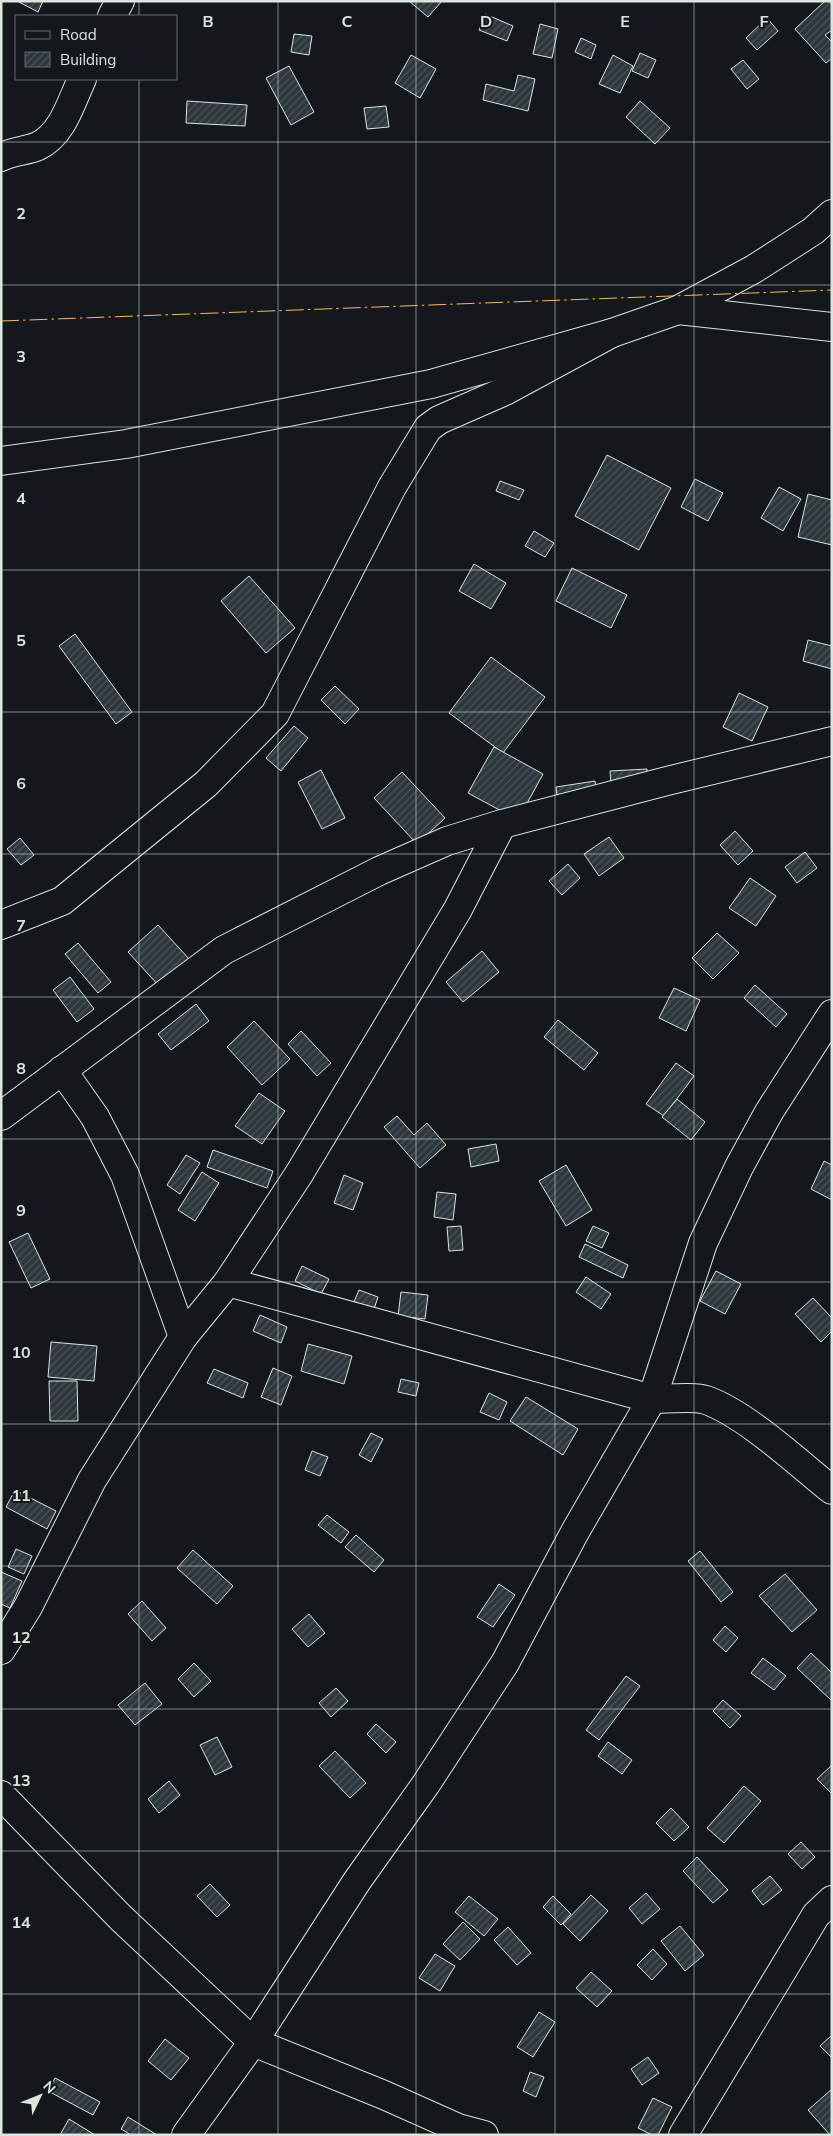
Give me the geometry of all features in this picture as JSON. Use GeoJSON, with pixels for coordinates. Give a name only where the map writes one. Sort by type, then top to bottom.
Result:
{"type":"FeatureCollection","features":[{"type":"Feature","properties":{"kind":"street"},"geometry":{"type":"LineString","coordinates":[[113,15],[120,1]]}},
{"type":"Feature","properties":{"kind":"street"},"geometry":{"type":"LineString","coordinates":[[1,157],[12,152],[37,147],[51,138],[59,128],[82,80]]}},
{"type":"Feature","properties":{"kind":"street"},"geometry":{"type":"LineString","coordinates":[[1,461],[126,444],[431,384],[612,333],[678,310],[754,269],[813,231],[832,214]]}},
{"type":"Feature","properties":{"kind":"street"},"geometry":{"type":"LineString","coordinates":[[678,310],[832,327]]}},
{"type":"Feature","properties":{"kind":"street"},"geometry":{"type":"LineString","coordinates":[[1,925],[62,901],[206,784],[275,714],[392,487],[428,428],[439,420],[504,391],[612,333]]}},
{"type":"Feature","properties":{"kind":"street"},"geometry":{"type":"LineString","coordinates":[[1,1116],[224,950],[378,870],[447,841],[502,824],[832,741]]}},
{"type":"Feature","properties":{"kind":"street"},"geometry":{"type":"LineString","coordinates":[[1,1650],[28,1607],[92,1480],[183,1337],[228,1282],[299,1174],[458,908],[502,824]]}},
{"type":"Feature","properties":{"kind":"street"},"geometry":{"type":"LineString","coordinates":[[186,2135],[253,2042],[357,1881],[426,1784],[505,1663],[576,1530],[652,1398],[703,1243],[739,1167],[769,1112],[832,1014]]}},
{"type":"Feature","properties":{"kind":"street"},"geometry":{"type":"LineString","coordinates":[[62,1070],[95,1117],[124,1174],[183,1337]]}},
{"type":"Feature","properties":{"kind":"street"},"geometry":{"type":"LineString","coordinates":[[228,1282],[652,1398],[705,1400],[731,1413],[764,1436],[832,1490]]}},
{"type":"Feature","properties":{"kind":"street"},"geometry":{"type":"LineString","coordinates":[[1,1794],[121,1918],[253,2042],[384,2095],[458,2128],[484,2135]]}},
{"type":"Feature","properties":{"kind":"street"},"geometry":{"type":"LineString","coordinates":[[683,2135],[816,1915],[832,1900]]}},
{"type":"Feature","properties":{"kind":"building"},"geometry":{"type":"Polygon","coordinates":[[[17,1],[43,1],[38,12],[17,1]]]}},
{"type":"Feature","properties":{"kind":"building"},"geometry":{"type":"Polygon","coordinates":[[[409,1],[442,1],[428,17],[409,1]]]}},
{"type":"Feature","properties":{"kind":"building"},"geometry":{"type":"Polygon","coordinates":[[[825,1],[829,1],[832,4],[832,30],[825,35],[832,42],[832,58],[826,63],[795,29],[825,1]]]}},
{"type":"Feature","properties":{"kind":"building"},"geometry":{"type":"Polygon","coordinates":[[[485,14],[513,26],[507,41],[479,30],[485,14]]]}},
{"type":"Feature","properties":{"kind":"building"},"geometry":{"type":"Polygon","coordinates":[[[767,18],[778,31],[757,50],[746,38],[767,18]]]}},
{"type":"Feature","properties":{"kind":"building"},"geometry":{"type":"Polygon","coordinates":[[[540,24],[558,29],[552,58],[533,54],[540,24]]]}},
{"type":"Feature","properties":{"kind":"building"},"geometry":{"type":"Polygon","coordinates":[[[294,34],[312,36],[309,55],[291,52],[294,34]]]}},
{"type":"Feature","properties":{"kind":"building"},"geometry":{"type":"Polygon","coordinates":[[[581,38],[596,45],[591,59],[575,52],[581,38]]]}},
{"type":"Feature","properties":{"kind":"building"},"geometry":{"type":"Polygon","coordinates":[[[640,53],[656,60],[648,78],[632,71],[640,53]]]}},
{"type":"Feature","properties":{"kind":"building"},"geometry":{"type":"Polygon","coordinates":[[[411,55],[436,69],[420,98],[395,83],[411,55]]]}},
{"type":"Feature","properties":{"kind":"building"},"geometry":{"type":"Polygon","coordinates":[[[613,55],[633,66],[620,93],[599,84],[613,55]]]}},
{"type":"Feature","properties":{"kind":"building"},"geometry":{"type":"Polygon","coordinates":[[[743,60],[759,79],[747,89],[731,69],[743,60]]]}},
{"type":"Feature","properties":{"kind":"building"},"geometry":{"type":"Polygon","coordinates":[[[289,66],[314,112],[291,125],[266,78],[289,66]]]}},
{"type":"Feature","properties":{"kind":"building"},"geometry":{"type":"Polygon","coordinates":[[[518,75],[535,79],[528,111],[483,100],[486,84],[514,91],[518,75]]]}},
{"type":"Feature","properties":{"kind":"building"},"geometry":{"type":"Polygon","coordinates":[[[187,101],[247,105],[245,126],[186,123],[187,101]]]}},
{"type":"Feature","properties":{"kind":"building"},"geometry":{"type":"Polygon","coordinates":[[[640,101],[670,128],[655,144],[626,117],[640,101]]]}},
{"type":"Feature","properties":{"kind":"building"},"geometry":{"type":"Polygon","coordinates":[[[386,106],[389,127],[367,129],[364,108],[386,106]]]}},
{"type":"Feature","properties":{"kind":"building"},"geometry":{"type":"Polygon","coordinates":[[[607,455],[671,488],[639,550],[575,516],[607,455]]]}},
{"type":"Feature","properties":{"kind":"building"},"geometry":{"type":"Polygon","coordinates":[[[695,479],[723,493],[708,521],[681,507],[695,479]]]}},
{"type":"Feature","properties":{"kind":"building"},"geometry":{"type":"Polygon","coordinates":[[[500,481],[524,490],[519,500],[496,491],[500,481]]]}},
{"type":"Feature","properties":{"kind":"building"},"geometry":{"type":"Polygon","coordinates":[[[779,487],[801,499],[783,531],[761,518],[779,487]]]}},
{"type":"Feature","properties":{"kind":"building"},"geometry":{"type":"Polygon","coordinates":[[[808,494],[832,500],[832,545],[798,537],[808,494]]]}},
{"type":"Feature","properties":{"kind":"building"},"geometry":{"type":"Polygon","coordinates":[[[534,531],[554,543],[545,557],[525,546],[534,531]]]}},
{"type":"Feature","properties":{"kind":"building"},"geometry":{"type":"Polygon","coordinates":[[[474,564],[506,583],[491,609],[459,591],[474,564]]]}},
{"type":"Feature","properties":{"kind":"building"},"geometry":{"type":"Polygon","coordinates":[[[572,568],[627,595],[611,628],[556,601],[572,568]]]}},
{"type":"Feature","properties":{"kind":"building"},"geometry":{"type":"Polygon","coordinates":[[[249,576],[295,628],[266,653],[221,601],[249,576]]]}},
{"type":"Feature","properties":{"kind":"building"},"geometry":{"type":"Polygon","coordinates":[[[75,634],[132,712],[116,724],[59,646],[75,634]]]}},
{"type":"Feature","properties":{"kind":"building"},"geometry":{"type":"Polygon","coordinates":[[[808,640],[832,646],[832,669],[803,661],[808,640]]]}},
{"type":"Feature","properties":{"kind":"building"},"geometry":{"type":"Polygon","coordinates":[[[491,657],[545,697],[503,753],[449,713],[491,657]]]}},
{"type":"Feature","properties":{"kind":"building"},"geometry":{"type":"Polygon","coordinates":[[[335,686],[359,709],[345,724],[321,700],[335,686]]]}},
{"type":"Feature","properties":{"kind":"building"},"geometry":{"type":"Polygon","coordinates":[[[739,693],[768,707],[752,741],[723,727],[739,693]]]}},
{"type":"Feature","properties":{"kind":"building"},"geometry":{"type":"Polygon","coordinates":[[[294,726],[308,738],[281,771],[266,758],[294,726]]]}},
{"type":"Feature","properties":{"kind":"building"},"geometry":{"type":"Polygon","coordinates":[[[494,747],[543,774],[518,820],[468,793],[494,747]]]}},
{"type":"Feature","properties":{"kind":"building"},"geometry":{"type":"Polygon","coordinates":[[[647,769],[649,797],[612,799],[610,771],[647,769]]]}},
{"type":"Feature","properties":{"kind":"building"},"geometry":{"type":"Polygon","coordinates":[[[321,770],[345,818],[322,829],[298,782],[321,770]]]}},
{"type":"Feature","properties":{"kind":"building"},"geometry":{"type":"Polygon","coordinates":[[[402,772],[445,818],[417,844],[374,798],[402,772]]]}},
{"type":"Feature","properties":{"kind":"building"},"geometry":{"type":"Polygon","coordinates":[[[595,781],[597,799],[558,805],[556,787],[595,781]]]}},
{"type":"Feature","properties":{"kind":"building"},"geometry":{"type":"Polygon","coordinates":[[[735,831],[753,851],[738,865],[720,845],[735,831]]]}},
{"type":"Feature","properties":{"kind":"building"},"geometry":{"type":"Polygon","coordinates":[[[609,837],[624,858],[599,876],[584,854],[609,837]]]}},
{"type":"Feature","properties":{"kind":"building"},"geometry":{"type":"Polygon","coordinates":[[[20,838],[34,855],[21,865],[7,849],[20,838]]]}},
{"type":"Feature","properties":{"kind":"building"},"geometry":{"type":"Polygon","coordinates":[[[805,852],[817,868],[797,883],[785,867],[805,852]]]}},
{"type":"Feature","properties":{"kind":"building"},"geometry":{"type":"Polygon","coordinates":[[[568,864],[580,878],[562,895],[549,881],[568,864]]]}},
{"type":"Feature","properties":{"kind":"building"},"geometry":{"type":"Polygon","coordinates":[[[750,878],[776,896],[756,926],[729,908],[750,878]]]}},
{"type":"Feature","properties":{"kind":"building"},"geometry":{"type":"Polygon","coordinates":[[[158,925],[190,960],[160,987],[128,952],[158,925]]]}},
{"type":"Feature","properties":{"kind":"building"},"geometry":{"type":"Polygon","coordinates":[[[717,933],[739,953],[713,979],[692,958],[717,933]]]}},
{"type":"Feature","properties":{"kind":"building"},"geometry":{"type":"Polygon","coordinates":[[[78,943],[111,982],[98,993],[65,954],[78,943]]]}},
{"type":"Feature","properties":{"kind":"building"},"geometry":{"type":"Polygon","coordinates":[[[482,951],[499,972],[463,1002],[446,982],[482,951]]]}},
{"type":"Feature","properties":{"kind":"building"},"geometry":{"type":"Polygon","coordinates":[[[70,977],[94,1009],[77,1022],[53,990],[70,977]]]}},
{"type":"Feature","properties":{"kind":"building"},"geometry":{"type":"Polygon","coordinates":[[[755,985],[787,1014],[776,1027],[744,998],[755,985]]]}},
{"type":"Feature","properties":{"kind":"building"},"geometry":{"type":"Polygon","coordinates":[[[674,988],[700,1000],[686,1031],[659,1018],[674,988]]]}},
{"type":"Feature","properties":{"kind":"building"},"geometry":{"type":"Polygon","coordinates":[[[196,1004],[209,1021],[171,1050],[158,1034],[196,1004]]]}},
{"type":"Feature","properties":{"kind":"building"},"geometry":{"type":"Polygon","coordinates":[[[558,1020],[598,1053],[584,1070],[544,1037],[558,1020]]]}},
{"type":"Feature","properties":{"kind":"building"},"geometry":{"type":"Polygon","coordinates":[[[254,1021],[290,1059],[262,1085],[227,1047],[254,1021]]]}},
{"type":"Feature","properties":{"kind":"building"},"geometry":{"type":"Polygon","coordinates":[[[301,1031],[331,1063],[317,1076],[288,1044],[301,1031]]]}},
{"type":"Feature","properties":{"kind":"building"},"geometry":{"type":"Polygon","coordinates":[[[676,1063],[694,1076],[664,1116],[646,1104],[676,1063]]]}},
{"type":"Feature","properties":{"kind":"building"},"geometry":{"type":"Polygon","coordinates":[[[259,1093],[285,1111],[262,1144],[235,1126],[259,1093]]]}},
{"type":"Feature","properties":{"kind":"building"},"geometry":{"type":"Polygon","coordinates":[[[677,1099],[705,1122],[691,1140],[662,1117],[677,1099]]]}},
{"type":"Feature","properties":{"kind":"building"},"geometry":{"type":"Polygon","coordinates":[[[397,1116],[414,1135],[427,1123],[446,1145],[420,1168],[384,1127],[397,1116]]]}},
{"type":"Feature","properties":{"kind":"building"},"geometry":{"type":"Polygon","coordinates":[[[496,1144],[499,1161],[471,1167],[468,1149],[496,1144]]]}},
{"type":"Feature","properties":{"kind":"building"},"geometry":{"type":"Polygon","coordinates":[[[213,1150],[273,1171],[267,1188],[207,1167],[213,1150]]]}},
{"type":"Feature","properties":{"kind":"building"},"geometry":{"type":"Polygon","coordinates":[[[186,1155],[200,1163],[180,1194],[167,1185],[186,1155]]]}},
{"type":"Feature","properties":{"kind":"building"},"geometry":{"type":"Polygon","coordinates":[[[824,1161],[832,1165],[832,1200],[811,1189],[824,1161]]]}},
{"type":"Feature","properties":{"kind":"building"},"geometry":{"type":"Polygon","coordinates":[[[566,1165],[592,1210],[566,1226],[539,1181],[566,1165]]]}},
{"type":"Feature","properties":{"kind":"building"},"geometry":{"type":"Polygon","coordinates":[[[202,1172],[219,1183],[195,1221],[178,1210],[202,1172]]]}},
{"type":"Feature","properties":{"kind":"building"},"geometry":{"type":"Polygon","coordinates":[[[344,1175],[363,1183],[353,1210],[334,1203],[344,1175]]]}},
{"type":"Feature","properties":{"kind":"building"},"geometry":{"type":"Polygon","coordinates":[[[437,1192],[456,1194],[453,1220],[434,1217],[437,1192]]]}},
{"type":"Feature","properties":{"kind":"building"},"geometry":{"type":"Polygon","coordinates":[[[461,1226],[463,1250],[449,1251],[447,1227],[461,1226]]]}},
{"type":"Feature","properties":{"kind":"building"},"geometry":{"type":"Polygon","coordinates":[[[593,1226],[609,1233],[602,1248],[586,1241],[593,1226]]]}},
{"type":"Feature","properties":{"kind":"building"},"geometry":{"type":"Polygon","coordinates":[[[28,1233],[50,1279],[31,1288],[9,1242],[28,1233]]]}},
{"type":"Feature","properties":{"kind":"building"},"geometry":{"type":"Polygon","coordinates":[[[585,1244],[628,1265],[623,1278],[579,1257],[585,1244]]]}},
{"type":"Feature","properties":{"kind":"building"},"geometry":{"type":"Polygon","coordinates":[[[302,1266],[329,1279],[321,1294],[295,1281],[302,1266]]]}},
{"type":"Feature","properties":{"kind":"building"},"geometry":{"type":"Polygon","coordinates":[[[716,1271],[741,1284],[725,1314],[700,1301],[716,1271]]]}},
{"type":"Feature","properties":{"kind":"building"},"geometry":{"type":"Polygon","coordinates":[[[586,1277],[611,1294],[601,1309],[576,1292],[586,1277]]]}},
{"type":"Feature","properties":{"kind":"building"},"geometry":{"type":"Polygon","coordinates":[[[359,1290],[378,1297],[373,1312],[353,1304],[359,1290]]]}},
{"type":"Feature","properties":{"kind":"building"},"geometry":{"type":"Polygon","coordinates":[[[401,1292],[428,1295],[425,1319],[398,1316],[401,1292]]]}},
{"type":"Feature","properties":{"kind":"building"},"geometry":{"type":"Polygon","coordinates":[[[813,1298],[832,1318],[832,1331],[821,1342],[795,1314],[813,1298]]]}},
{"type":"Feature","properties":{"kind":"building"},"geometry":{"type":"Polygon","coordinates":[[[260,1315],[287,1327],[281,1343],[253,1331],[260,1315]]]}},
{"type":"Feature","properties":{"kind":"building"},"geometry":{"type":"Polygon","coordinates":[[[51,1342],[97,1346],[94,1381],[48,1377],[51,1342]]]}},
{"type":"Feature","properties":{"kind":"building"},"geometry":{"type":"Polygon","coordinates":[[[308,1344],[352,1356],[344,1384],[301,1371],[308,1344]]]}},
{"type":"Feature","properties":{"kind":"building"},"geometry":{"type":"Polygon","coordinates":[[[273,1368],[292,1376],[281,1405],[261,1397],[273,1368]]]}},
{"type":"Feature","properties":{"kind":"building"},"geometry":{"type":"Polygon","coordinates":[[[214,1369],[248,1383],[243,1398],[207,1383],[214,1369]]]}},
{"type":"Feature","properties":{"kind":"building"},"geometry":{"type":"Polygon","coordinates":[[[401,1379],[419,1383],[416,1396],[398,1392],[401,1379]]]}},
{"type":"Feature","properties":{"kind":"building"},"geometry":{"type":"Polygon","coordinates":[[[49,1381],[77,1381],[78,1421],[50,1421],[49,1381]]]}},
{"type":"Feature","properties":{"kind":"building"},"geometry":{"type":"Polygon","coordinates":[[[489,1393],[507,1402],[499,1420],[480,1412],[489,1393]]]}},
{"type":"Feature","properties":{"kind":"building"},"geometry":{"type":"Polygon","coordinates":[[[526,1397],[578,1429],[563,1455],[510,1421],[526,1397]]]}},
{"type":"Feature","properties":{"kind":"building"},"geometry":{"type":"Polygon","coordinates":[[[371,1433],[383,1439],[371,1462],[359,1455],[371,1433]]]}},
{"type":"Feature","properties":{"kind":"building"},"geometry":{"type":"Polygon","coordinates":[[[312,1451],[328,1457],[320,1476],[305,1470],[312,1451]]]}},
{"type":"Feature","properties":{"kind":"building"},"geometry":{"type":"Polygon","coordinates":[[[15,1490],[56,1511],[47,1529],[6,1507],[15,1490]]]}},
{"type":"Feature","properties":{"kind":"building"},"geometry":{"type":"Polygon","coordinates":[[[327,1515],[349,1532],[341,1543],[318,1525],[327,1515]]]}},
{"type":"Feature","properties":{"kind":"building"},"geometry":{"type":"Polygon","coordinates":[[[356,1535],[384,1560],[374,1572],[345,1547],[356,1535]]]}},
{"type":"Feature","properties":{"kind":"building"},"geometry":{"type":"Polygon","coordinates":[[[16,1549],[32,1556],[24,1574],[8,1567],[16,1549]]]}},
{"type":"Feature","properties":{"kind":"building"},"geometry":{"type":"Polygon","coordinates":[[[193,1550],[233,1586],[217,1604],[177,1568],[193,1550]]]}},
{"type":"Feature","properties":{"kind":"building"},"geometry":{"type":"Polygon","coordinates":[[[700,1551],[733,1592],[721,1602],[688,1561],[700,1551]]]}},
{"type":"Feature","properties":{"kind":"building"},"geometry":{"type":"Polygon","coordinates":[[[1,1572],[22,1581],[10,1608],[1,1604],[1,1572]]]}},
{"type":"Feature","properties":{"kind":"building"},"geometry":{"type":"Polygon","coordinates":[[[785,1574],[817,1610],[792,1632],[759,1596],[785,1574]]]}},
{"type":"Feature","properties":{"kind":"building"},"geometry":{"type":"Polygon","coordinates":[[[499,1584],[515,1595],[493,1627],[477,1617],[499,1584]]]}},
{"type":"Feature","properties":{"kind":"building"},"geometry":{"type":"Polygon","coordinates":[[[142,1601],[166,1628],[152,1641],[128,1614],[142,1601]]]}},
{"type":"Feature","properties":{"kind":"building"},"geometry":{"type":"Polygon","coordinates":[[[309,1614],[325,1633],[308,1647],[292,1629],[309,1614]]]}},
{"type":"Feature","properties":{"kind":"building"},"geometry":{"type":"Polygon","coordinates":[[[725,1626],[738,1638],[726,1652],[713,1640],[725,1626]]]}},
{"type":"Feature","properties":{"kind":"building"},"geometry":{"type":"Polygon","coordinates":[[[811,1653],[832,1673],[832,1701],[797,1668],[811,1653]]]}},
{"type":"Feature","properties":{"kind":"building"},"geometry":{"type":"Polygon","coordinates":[[[763,1658],[786,1676],[774,1690],[751,1673],[763,1658]]]}},
{"type":"Feature","properties":{"kind":"building"},"geometry":{"type":"Polygon","coordinates":[[[194,1663],[211,1681],[194,1697],[178,1679],[194,1663]]]}},
{"type":"Feature","properties":{"kind":"building"},"geometry":{"type":"Polygon","coordinates":[[[626,1676],[640,1686],[599,1740],[586,1730],[626,1676]]]}},
{"type":"Feature","properties":{"kind":"building"},"geometry":{"type":"Polygon","coordinates":[[[145,1683],[162,1704],[135,1725],[118,1705],[145,1683]]]}},
{"type":"Feature","properties":{"kind":"building"},"geometry":{"type":"Polygon","coordinates":[[[336,1688],[348,1701],[331,1717],[319,1703],[336,1688]]]}},
{"type":"Feature","properties":{"kind":"building"},"geometry":{"type":"Polygon","coordinates":[[[723,1700],[741,1716],[730,1728],[713,1711],[723,1700]]]}},
{"type":"Feature","properties":{"kind":"building"},"geometry":{"type":"Polygon","coordinates":[[[376,1724],[396,1742],[386,1753],[367,1734],[376,1724]]]}},
{"type":"Feature","properties":{"kind":"building"},"geometry":{"type":"Polygon","coordinates":[[[217,1737],[232,1767],[215,1775],[200,1745],[217,1737]]]}},
{"type":"Feature","properties":{"kind":"building"},"geometry":{"type":"Polygon","coordinates":[[[608,1742],[632,1760],[622,1774],[598,1756],[608,1742]]]}},
{"type":"Feature","properties":{"kind":"building"},"geometry":{"type":"Polygon","coordinates":[[[335,1751],[366,1783],[350,1798],[319,1766],[335,1751]]]}},
{"type":"Feature","properties":{"kind":"building"},"geometry":{"type":"Polygon","coordinates":[[[832,1765],[832,1792],[831,1793],[817,1779],[832,1765]]]}},
{"type":"Feature","properties":{"kind":"building"},"geometry":{"type":"Polygon","coordinates":[[[169,1781],[180,1795],[159,1813],[148,1799],[169,1781]]]}},
{"type":"Feature","properties":{"kind":"building"},"geometry":{"type":"Polygon","coordinates":[[[744,1786],[761,1801],[724,1843],[707,1828],[744,1786]]]}},
{"type":"Feature","properties":{"kind":"building"},"geometry":{"type":"Polygon","coordinates":[[[671,1808],[689,1827],[674,1841],[656,1823],[671,1808]]]}},
{"type":"Feature","properties":{"kind":"building"},"geometry":{"type":"Polygon","coordinates":[[[801,1842],[815,1857],[802,1869],[788,1854],[801,1842]]]}},
{"type":"Feature","properties":{"kind":"building"},"geometry":{"type":"Polygon","coordinates":[[[697,1857],[728,1890],[713,1903],[683,1871],[697,1857]]]}},
{"type":"Feature","properties":{"kind":"building"},"geometry":{"type":"Polygon","coordinates":[[[770,1876],[782,1890],[763,1905],[752,1891],[770,1876]]]}},
{"type":"Feature","properties":{"kind":"building"},"geometry":{"type":"Polygon","coordinates":[[[210,1884],[230,1905],[217,1917],[197,1896],[210,1884]]]}},
{"type":"Feature","properties":{"kind":"building"},"geometry":{"type":"Polygon","coordinates":[[[646,1893],[660,1909],[642,1924],[629,1908],[646,1893]]]}},
{"type":"Feature","properties":{"kind":"building"},"geometry":{"type":"Polygon","coordinates":[[[591,1895],[608,1911],[580,1941],[563,1924],[591,1895]]]}},
{"type":"Feature","properties":{"kind":"building"},"geometry":{"type":"Polygon","coordinates":[[[469,1896],[498,1919],[484,1936],[455,1912],[469,1896]]]}},
{"type":"Feature","properties":{"kind":"building"},"geometry":{"type":"Polygon","coordinates":[[[553,1896],[571,1914],[561,1925],[543,1907],[553,1896]]]}},
{"type":"Feature","properties":{"kind":"building"},"geometry":{"type":"Polygon","coordinates":[[[463,1922],[480,1939],[460,1960],[443,1944],[463,1922]]]}},
{"type":"Feature","properties":{"kind":"building"},"geometry":{"type":"Polygon","coordinates":[[[680,1926],[704,1955],[685,1971],[661,1941],[680,1926]]]}},
{"type":"Feature","properties":{"kind":"building"},"geometry":{"type":"Polygon","coordinates":[[[508,1927],[531,1953],[517,1965],[494,1940],[508,1927]]]}},
{"type":"Feature","properties":{"kind":"building"},"geometry":{"type":"Polygon","coordinates":[[[653,1949],[667,1964],[652,1980],[637,1965],[653,1949]]]}},
{"type":"Feature","properties":{"kind":"building"},"geometry":{"type":"Polygon","coordinates":[[[435,1954],[455,1966],[440,1991],[419,1978],[435,1954]]]}},
{"type":"Feature","properties":{"kind":"building"},"geometry":{"type":"Polygon","coordinates":[[[591,1972],[612,1991],[597,2007],[576,1988],[591,1972]]]}},
{"type":"Feature","properties":{"kind":"building"},"geometry":{"type":"Polygon","coordinates":[[[539,2012],[555,2022],[533,2057],[517,2047],[539,2012]]]}},
{"type":"Feature","properties":{"kind":"building"},"geometry":{"type":"Polygon","coordinates":[[[832,2035],[832,2058],[820,2046],[832,2035]]]}},
{"type":"Feature","properties":{"kind":"building"},"geometry":{"type":"Polygon","coordinates":[[[165,2039],[189,2058],[171,2080],[148,2061],[165,2039]]]}},
{"type":"Feature","properties":{"kind":"building"},"geometry":{"type":"Polygon","coordinates":[[[648,2057],[659,2073],[642,2085],[631,2069],[648,2057]]]}},
{"type":"Feature","properties":{"kind":"building"},"geometry":{"type":"Polygon","coordinates":[[[530,2072],[544,2077],[536,2097],[523,2091],[530,2072]]]}},
{"type":"Feature","properties":{"kind":"building"},"geometry":{"type":"Polygon","coordinates":[[[55,2078],[100,2102],[93,2115],[48,2091],[55,2078]]]}},
{"type":"Feature","properties":{"kind":"building"},"geometry":{"type":"Polygon","coordinates":[[[832,2089],[832,2135],[830,2135],[808,2110],[832,2089]]]}},
{"type":"Feature","properties":{"kind":"building"},"geometry":{"type":"Polygon","coordinates":[[[653,2098],[672,2107],[658,2135],[652,2135],[638,2128],[653,2098]]]}},
{"type":"Feature","properties":{"kind":"building"},"geometry":{"type":"Polygon","coordinates":[[[128,2117],[157,2135],[131,2135],[121,2129],[128,2117]]]}},
{"type":"Feature","properties":{"kind":"building"},"geometry":{"type":"Polygon","coordinates":[[[69,2119],[95,2135],[60,2135],[69,2119]]]}},
{"type":"Feature","properties":{"kind":"power"},"geometry":{"type":"LineString","coordinates":[[1,321],[832,290]]}}]}
